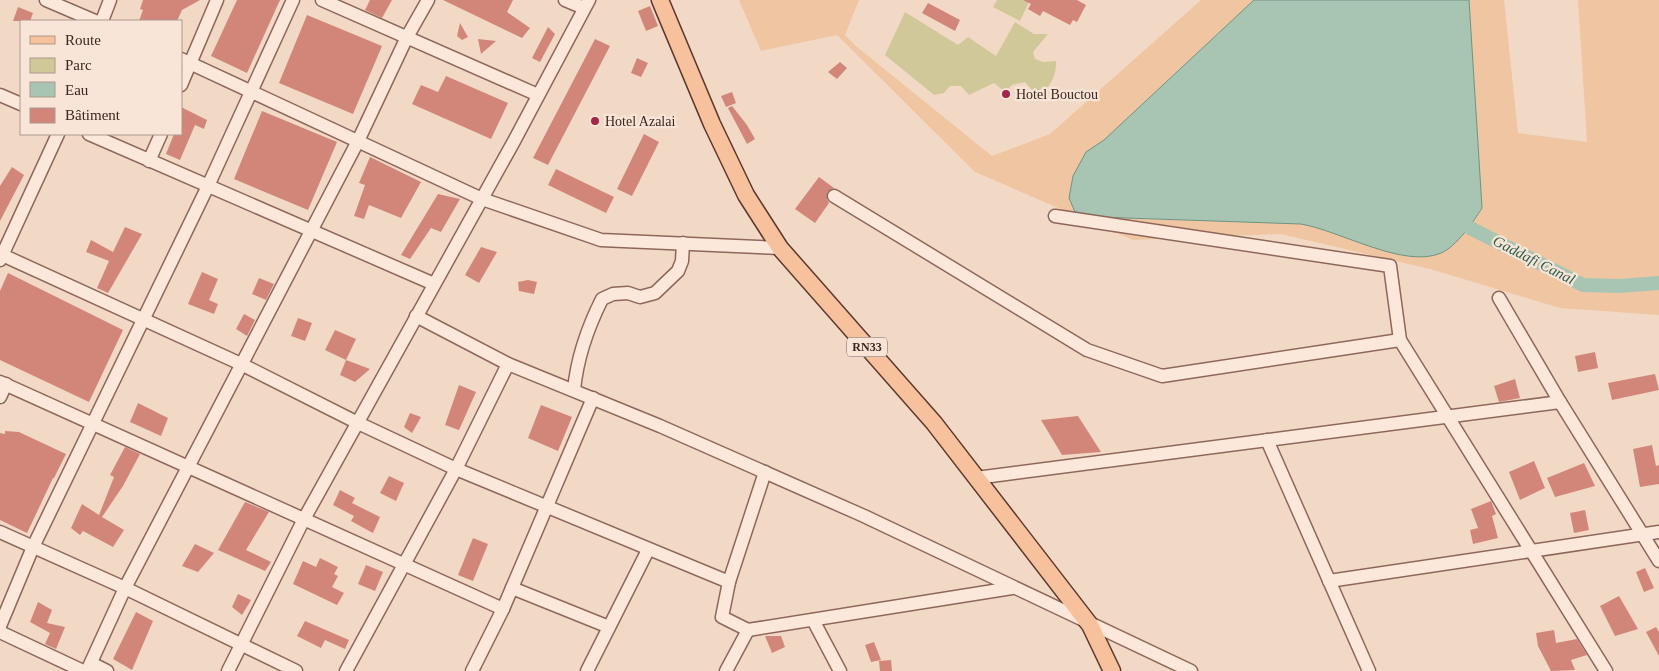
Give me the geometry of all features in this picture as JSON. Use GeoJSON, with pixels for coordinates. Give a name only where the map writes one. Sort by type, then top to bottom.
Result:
{"type":"FeatureCollection","features":[{"type":"Feature","properties":{"kind":"main road","name":"RN33"},"geometry":{"type":"LineString","coordinates":[[660,0],[712,124],[746,195],[780,248],[934,423],[1090,625],[1112,671]]}},
{"type":"Feature","properties":{"kind":"street"},"geometry":{"type":"LineString","coordinates":[[46,0],[93,20]]}},
{"type":"Feature","properties":{"kind":"street"},"geometry":{"type":"LineString","coordinates":[[102,20],[110,0]]}},
{"type":"Feature","properties":{"kind":"street"},"geometry":{"type":"LineString","coordinates":[[182,80],[186,61],[217,0]]}},
{"type":"Feature","properties":{"kind":"street"},"geometry":{"type":"LineString","coordinates":[[0,626],[33,547],[208,186],[293,0]]}},
{"type":"Feature","properties":{"kind":"street"},"geometry":{"type":"LineString","coordinates":[[322,0],[538,95]]}},
{"type":"Feature","properties":{"kind":"street"},"geometry":{"type":"LineString","coordinates":[[87,668],[125,588],[358,141],[407,37],[428,0]]}},
{"type":"Feature","properties":{"kind":"street"},"geometry":{"type":"LineString","coordinates":[[228,671],[304,519],[482,199],[586,4],[565,0]]}},
{"type":"Feature","properties":{"kind":"street"},"geometry":{"type":"LineString","coordinates":[[186,61],[482,199],[601,240],[780,248]]}},
{"type":"Feature","properties":{"kind":"street"},"geometry":{"type":"LineString","coordinates":[[0,96],[20,104]]}},
{"type":"Feature","properties":{"kind":"street"},"geometry":{"type":"LineString","coordinates":[[58,135],[1,256],[241,364],[358,423],[456,469],[546,508],[729,582]]}},
{"type":"Feature","properties":{"kind":"street"},"geometry":{"type":"LineString","coordinates":[[91,135],[434,284]]}},
{"type":"Feature","properties":{"kind":"street"},"geometry":{"type":"LineString","coordinates":[[149,161],[161,135]]}},
{"type":"Feature","properties":{"kind":"street"},"geometry":{"type":"LineString","coordinates":[[834,196],[1087,350],[1162,376],[1400,340]]}},
{"type":"Feature","properties":{"kind":"street"},"geometry":{"type":"LineString","coordinates":[[1055,216],[1390,266],[1400,340],[1606,671]]}},
{"type":"Feature","properties":{"kind":"street"},"geometry":{"type":"LineString","coordinates":[[574,390],[576,367],[582,346],[602,299],[613,294],[628,293],[640,297],[654,293],[678,271],[682,261],[683,243]]}},
{"type":"Feature","properties":{"kind":"street"},"geometry":{"type":"LineString","coordinates":[[1498,298],[1659,561]]}},
{"type":"Feature","properties":{"kind":"street"},"geometry":{"type":"LineString","coordinates":[[416,316],[508,364],[593,398],[864,516],[1090,625],[1191,671]]}},
{"type":"Feature","properties":{"kind":"street"},"geometry":{"type":"LineString","coordinates":[[346,671],[456,469],[508,364]]}},
{"type":"Feature","properties":{"kind":"street"},"geometry":{"type":"LineString","coordinates":[[0,397],[3,383],[503,609]]}},
{"type":"Feature","properties":{"kind":"street"},"geometry":{"type":"LineString","coordinates":[[472,671],[503,609],[593,398]]}},
{"type":"Feature","properties":{"kind":"street"},"geometry":{"type":"LineString","coordinates":[[976,478],[1560,402]]}},
{"type":"Feature","properties":{"kind":"street"},"geometry":{"type":"LineString","coordinates":[[1266,440],[1369,671]]}},
{"type":"Feature","properties":{"kind":"street"},"geometry":{"type":"LineString","coordinates":[[765,472],[729,582],[722,617],[748,630],[1012,588]]}},
{"type":"Feature","properties":{"kind":"street"},"geometry":{"type":"LineString","coordinates":[[0,532],[125,588],[296,671]]}},
{"type":"Feature","properties":{"kind":"street"},"geometry":{"type":"LineString","coordinates":[[1329,581],[1659,532]]}},
{"type":"Feature","properties":{"kind":"street"},"geometry":{"type":"LineString","coordinates":[[589,669],[648,550]]}},
{"type":"Feature","properties":{"kind":"street"},"geometry":{"type":"LineString","coordinates":[[512,588],[609,627]]}},
{"type":"Feature","properties":{"kind":"street"},"geometry":{"type":"LineString","coordinates":[[813,620],[840,671]]}},
{"type":"Feature","properties":{"kind":"street"},"geometry":{"type":"LineString","coordinates":[[726,671],[748,630]]}},
{"type":"Feature","properties":{"kind":"street"},"geometry":{"type":"LineString","coordinates":[[0,632],[87,668],[107,671]]}},
{"type":"Feature","properties":{"kind":"green space"},"geometry":{"type":"Polygon","coordinates":[[[997,0],[1030,0],[1020,21],[993,7],[997,0]]]}},
{"type":"Feature","properties":{"kind":"green space"},"geometry":{"type":"Polygon","coordinates":[[[905,12],[958,45],[968,37],[996,56],[1015,22],[1034,34],[1048,34],[1033,52],[1035,59],[1043,62],[1056,61],[1052,81],[1038,97],[1025,82],[1012,85],[1005,92],[994,83],[969,95],[961,86],[950,86],[944,93],[934,95],[885,55],[905,12]]]}},
{"type":"Feature","properties":{"kind":"sand"},"geometry":{"type":"Polygon","coordinates":[[[739,0],[859,0],[845,35],[857,47],[992,156],[1050,134],[1201,0],[1254,0],[1104,140],[1086,152],[1073,176],[1069,198],[1075,211],[1097,217],[1301,224],[1321,227],[1389,252],[1482,208],[1469,0],[1504,0],[1518,133],[1587,142],[1578,0],[1659,0],[1659,315],[1560,308],[1430,269],[1281,234],[1133,240],[975,172],[837,35],[761,51],[739,0]]]}},
{"type":"Feature","properties":{"kind":"water"},"geometry":{"type":"Polygon","coordinates":[[[1254,0],[1469,0],[1482,208],[1458,240],[1447,250],[1426,257],[1391,253],[1301,224],[1097,217],[1075,212],[1069,198],[1073,176],[1086,152],[1104,140],[1254,0]]]}},
{"type":"Feature","properties":{"kind":"building"},"geometry":{"type":"Polygon","coordinates":[[[143,0],[200,0],[182,10],[177,20],[139,20],[143,10],[140,9],[143,0]]]}},
{"type":"Feature","properties":{"kind":"building"},"geometry":{"type":"Polygon","coordinates":[[[237,0],[280,0],[247,73],[211,56],[237,0]]]}},
{"type":"Feature","properties":{"kind":"building"},"geometry":{"type":"Polygon","coordinates":[[[370,0],[392,0],[382,18],[365,10],[370,0]]]}},
{"type":"Feature","properties":{"kind":"building"},"geometry":{"type":"Polygon","coordinates":[[[443,0],[513,0],[507,12],[530,28],[522,38],[443,0]]]}},
{"type":"Feature","properties":{"kind":"building"},"geometry":{"type":"Polygon","coordinates":[[[1023,0],[1077,0],[1086,5],[1077,22],[1073,20],[1070,25],[1043,11],[1040,16],[1028,9],[1031,4],[1023,0]]]}},
{"type":"Feature","properties":{"kind":"building"},"geometry":{"type":"Polygon","coordinates":[[[928,3],[960,20],[955,31],[922,13],[928,3]]]}},
{"type":"Feature","properties":{"kind":"building"},"geometry":{"type":"Polygon","coordinates":[[[650,6],[658,26],[646,31],[638,11],[650,6]]]}},
{"type":"Feature","properties":{"kind":"building"},"geometry":{"type":"Polygon","coordinates":[[[18,7],[33,13],[30,20],[13,21],[18,7]]]}},
{"type":"Feature","properties":{"kind":"building"},"geometry":{"type":"Polygon","coordinates":[[[307,15],[382,46],[353,114],[279,83],[307,15]]]}},
{"type":"Feature","properties":{"kind":"building"},"geometry":{"type":"Polygon","coordinates":[[[460,23],[468,37],[462,40],[457,36],[460,23]]]}},
{"type":"Feature","properties":{"kind":"building"},"geometry":{"type":"Polygon","coordinates":[[[548,27],[555,34],[540,62],[532,58],[548,27]]]}},
{"type":"Feature","properties":{"kind":"building"},"geometry":{"type":"Polygon","coordinates":[[[478,39],[496,41],[481,54],[478,39]]]}},
{"type":"Feature","properties":{"kind":"building"},"geometry":{"type":"Polygon","coordinates":[[[595,39],[610,46],[548,165],[533,158],[595,39]]]}},
{"type":"Feature","properties":{"kind":"building"},"geometry":{"type":"Polygon","coordinates":[[[637,58],[648,63],[641,77],[631,73],[637,58]]]}},
{"type":"Feature","properties":{"kind":"building"},"geometry":{"type":"Polygon","coordinates":[[[840,62],[847,68],[837,79],[828,72],[840,62]]]}},
{"type":"Feature","properties":{"kind":"building"},"geometry":{"type":"Polygon","coordinates":[[[446,76],[508,103],[491,139],[412,104],[421,85],[438,92],[446,76]]]}},
{"type":"Feature","properties":{"kind":"building"},"geometry":{"type":"Polygon","coordinates":[[[732,92],[736,103],[726,107],[721,96],[732,92]]]}},
{"type":"Feature","properties":{"kind":"building"},"geometry":{"type":"Polygon","coordinates":[[[732,106],[755,139],[747,144],[728,108],[732,106]]]}},
{"type":"Feature","properties":{"kind":"building"},"geometry":{"type":"Polygon","coordinates":[[[182,108],[207,120],[204,129],[195,125],[180,160],[166,154],[174,135],[182,135],[182,108]]]}},
{"type":"Feature","properties":{"kind":"building"},"geometry":{"type":"Polygon","coordinates":[[[262,111],[337,142],[308,210],[234,179],[262,111]]]}},
{"type":"Feature","properties":{"kind":"building"},"geometry":{"type":"Polygon","coordinates":[[[644,134],[659,142],[632,196],[617,189],[644,134]]]}},
{"type":"Feature","properties":{"kind":"building"},"geometry":{"type":"Polygon","coordinates":[[[370,157],[421,182],[401,218],[369,205],[364,219],[354,216],[365,185],[359,183],[370,157]]]}},
{"type":"Feature","properties":{"kind":"building"},"geometry":{"type":"Polygon","coordinates":[[[12,167],[24,175],[0,221],[0,186],[12,167]]]}},
{"type":"Feature","properties":{"kind":"building"},"geometry":{"type":"Polygon","coordinates":[[[556,169],[614,197],[606,213],[548,185],[556,169]]]}},
{"type":"Feature","properties":{"kind":"building"},"geometry":{"type":"Polygon","coordinates":[[[819,177],[834,188],[827,192],[829,203],[815,223],[795,209],[819,177]]]}},
{"type":"Feature","properties":{"kind":"building"},"geometry":{"type":"Polygon","coordinates":[[[438,194],[460,199],[441,232],[431,228],[410,259],[401,255],[438,194]]]}},
{"type":"Feature","properties":{"kind":"building"},"geometry":{"type":"Polygon","coordinates":[[[125,227],[142,234],[108,293],[97,288],[109,261],[86,252],[91,240],[113,252],[125,227]]]}},
{"type":"Feature","properties":{"kind":"building"},"geometry":{"type":"Polygon","coordinates":[[[481,247],[497,252],[479,283],[465,275],[481,247]]]}},
{"type":"Feature","properties":{"kind":"building"},"geometry":{"type":"Polygon","coordinates":[[[202,272],[218,279],[209,300],[218,304],[214,314],[188,304],[202,272]]]}},
{"type":"Feature","properties":{"kind":"building"},"geometry":{"type":"Polygon","coordinates":[[[8,273],[123,330],[89,402],[0,360],[0,291],[8,273]]]}},
{"type":"Feature","properties":{"kind":"building"},"geometry":{"type":"Polygon","coordinates":[[[259,278],[274,284],[266,300],[252,294],[259,278]]]}},
{"type":"Feature","properties":{"kind":"building"},"geometry":{"type":"Polygon","coordinates":[[[528,280],[537,282],[534,294],[519,291],[518,282],[528,280]]]}},
{"type":"Feature","properties":{"kind":"building"},"geometry":{"type":"Polygon","coordinates":[[[244,314],[255,320],[247,336],[236,329],[244,314]]]}},
{"type":"Feature","properties":{"kind":"building"},"geometry":{"type":"Polygon","coordinates":[[[298,318],[312,323],[305,341],[291,336],[298,318]]]}},
{"type":"Feature","properties":{"kind":"building"},"geometry":{"type":"Polygon","coordinates":[[[335,330],[356,339],[346,360],[325,350],[335,330]]]}},
{"type":"Feature","properties":{"kind":"building"},"geometry":{"type":"Polygon","coordinates":[[[1595,352],[1598,368],[1578,372],[1575,356],[1595,352]]]}},
{"type":"Feature","properties":{"kind":"building"},"geometry":{"type":"Polygon","coordinates":[[[346,360],[370,369],[355,382],[340,375],[346,360]]]}},
{"type":"Feature","properties":{"kind":"building"},"geometry":{"type":"Polygon","coordinates":[[[1655,374],[1659,390],[1612,400],[1608,383],[1655,374]]]}},
{"type":"Feature","properties":{"kind":"building"},"geometry":{"type":"Polygon","coordinates":[[[1515,379],[1520,398],[1499,402],[1494,386],[1515,379]]]}},
{"type":"Feature","properties":{"kind":"building"},"geometry":{"type":"Polygon","coordinates":[[[459,385],[476,392],[459,430],[445,425],[459,385]]]}},
{"type":"Feature","properties":{"kind":"building"},"geometry":{"type":"Polygon","coordinates":[[[138,403],[168,418],[161,436],[130,422],[138,403]]]}},
{"type":"Feature","properties":{"kind":"building"},"geometry":{"type":"Polygon","coordinates":[[[541,405],[572,417],[558,451],[528,438],[541,405]]]}},
{"type":"Feature","properties":{"kind":"building"},"geometry":{"type":"Polygon","coordinates":[[[410,413],[421,417],[412,433],[404,427],[410,413]]]}},
{"type":"Feature","properties":{"kind":"building"},"geometry":{"type":"Polygon","coordinates":[[[1078,416],[1101,452],[1062,455],[1041,420],[1078,416]]]}},
{"type":"Feature","properties":{"kind":"building"},"geometry":{"type":"Polygon","coordinates":[[[5,431],[19,432],[66,454],[27,533],[0,520],[0,433],[5,434],[5,431]]]}},
{"type":"Feature","properties":{"kind":"building"},"geometry":{"type":"Polygon","coordinates":[[[1652,445],[1656,466],[1659,465],[1659,484],[1640,487],[1633,449],[1652,445]]]}},
{"type":"Feature","properties":{"kind":"building"},"geometry":{"type":"Polygon","coordinates":[[[125,447],[140,454],[123,486],[102,517],[124,530],[113,547],[83,531],[80,535],[71,528],[82,504],[99,515],[114,477],[110,475],[125,447]]]}},
{"type":"Feature","properties":{"kind":"building"},"geometry":{"type":"Polygon","coordinates":[[[1534,461],[1545,488],[1520,500],[1509,472],[1534,461]]]}},
{"type":"Feature","properties":{"kind":"building"},"geometry":{"type":"Polygon","coordinates":[[[1584,463],[1595,486],[1555,497],[1547,478],[1584,463]]]}},
{"type":"Feature","properties":{"kind":"building"},"geometry":{"type":"Polygon","coordinates":[[[389,476],[404,483],[396,501],[380,493],[389,476]]]}},
{"type":"Feature","properties":{"kind":"building"},"geometry":{"type":"Polygon","coordinates":[[[340,490],[355,498],[352,503],[380,517],[373,533],[351,521],[354,516],[333,505],[340,490]]]}},
{"type":"Feature","properties":{"kind":"building"},"geometry":{"type":"Polygon","coordinates":[[[1491,501],[1496,514],[1492,516],[1498,538],[1473,544],[1470,530],[1478,528],[1471,509],[1491,501]]]}},
{"type":"Feature","properties":{"kind":"building"},"geometry":{"type":"Polygon","coordinates":[[[245,502],[269,512],[246,550],[271,562],[265,571],[218,550],[245,502]]]}},
{"type":"Feature","properties":{"kind":"building"},"geometry":{"type":"Polygon","coordinates":[[[1585,510],[1589,530],[1574,533],[1570,513],[1585,510]]]}},
{"type":"Feature","properties":{"kind":"building"},"geometry":{"type":"Polygon","coordinates":[[[473,538],[488,544],[473,581],[458,575],[473,538]]]}},
{"type":"Feature","properties":{"kind":"building"},"geometry":{"type":"Polygon","coordinates":[[[195,544],[214,553],[198,572],[182,566],[195,544]]]}},
{"type":"Feature","properties":{"kind":"building"},"geometry":{"type":"Polygon","coordinates":[[[320,558],[338,567],[334,574],[338,576],[332,587],[344,593],[337,605],[293,584],[303,561],[316,567],[320,558]]]}},
{"type":"Feature","properties":{"kind":"building"},"geometry":{"type":"Polygon","coordinates":[[[366,565],[383,572],[375,591],[358,584],[366,565]]]}},
{"type":"Feature","properties":{"kind":"building"},"geometry":{"type":"Polygon","coordinates":[[[1645,568],[1654,588],[1644,592],[1636,572],[1645,568]]]}},
{"type":"Feature","properties":{"kind":"building"},"geometry":{"type":"Polygon","coordinates":[[[238,594],[251,600],[242,615],[232,607],[238,594]]]}},
{"type":"Feature","properties":{"kind":"building"},"geometry":{"type":"Polygon","coordinates":[[[1619,596],[1638,629],[1615,636],[1600,606],[1619,596]]]}},
{"type":"Feature","properties":{"kind":"building"},"geometry":{"type":"Polygon","coordinates":[[[38,602],[52,610],[47,623],[65,627],[56,649],[45,644],[50,633],[30,622],[38,602]]]}},
{"type":"Feature","properties":{"kind":"building"},"geometry":{"type":"Polygon","coordinates":[[[136,612],[153,621],[132,670],[113,659],[136,612]]]}},
{"type":"Feature","properties":{"kind":"building"},"geometry":{"type":"Polygon","coordinates":[[[305,621],[349,640],[345,649],[325,640],[321,648],[297,636],[305,621]]]}},
{"type":"Feature","properties":{"kind":"building"},"geometry":{"type":"Polygon","coordinates":[[[1656,627],[1659,632],[1659,656],[1646,632],[1656,627]]]}},
{"type":"Feature","properties":{"kind":"building"},"geometry":{"type":"Polygon","coordinates":[[[1554,630],[1556,643],[1577,639],[1587,655],[1571,660],[1575,670],[1551,671],[1538,646],[1536,633],[1554,630]]]}},
{"type":"Feature","properties":{"kind":"building"},"geometry":{"type":"Polygon","coordinates":[[[765,636],[781,636],[785,647],[772,653],[765,636]]]}},
{"type":"Feature","properties":{"kind":"building"},"geometry":{"type":"Polygon","coordinates":[[[874,642],[881,660],[871,662],[865,645],[874,642]]]}},
{"type":"Feature","properties":{"kind":"building"},"geometry":{"type":"Polygon","coordinates":[[[891,660],[892,671],[880,671],[879,661],[891,660]]]}},
{"type":"Feature","properties":{"kind":"waterway","name":"Gaddafi Canal"},"geometry":{"type":"LineString","coordinates":[[1470,228],[1583,285],[1619,286],[1659,283]]}},
{"type":"Feature","properties":{"kind":"place","name":"Hotel Bouctou"},"geometry":{"type":"Point","coordinates":[1006,94]}},
{"type":"Feature","properties":{"kind":"place","name":"Hotel Azalai"},"geometry":{"type":"Point","coordinates":[595,121]}}]}
